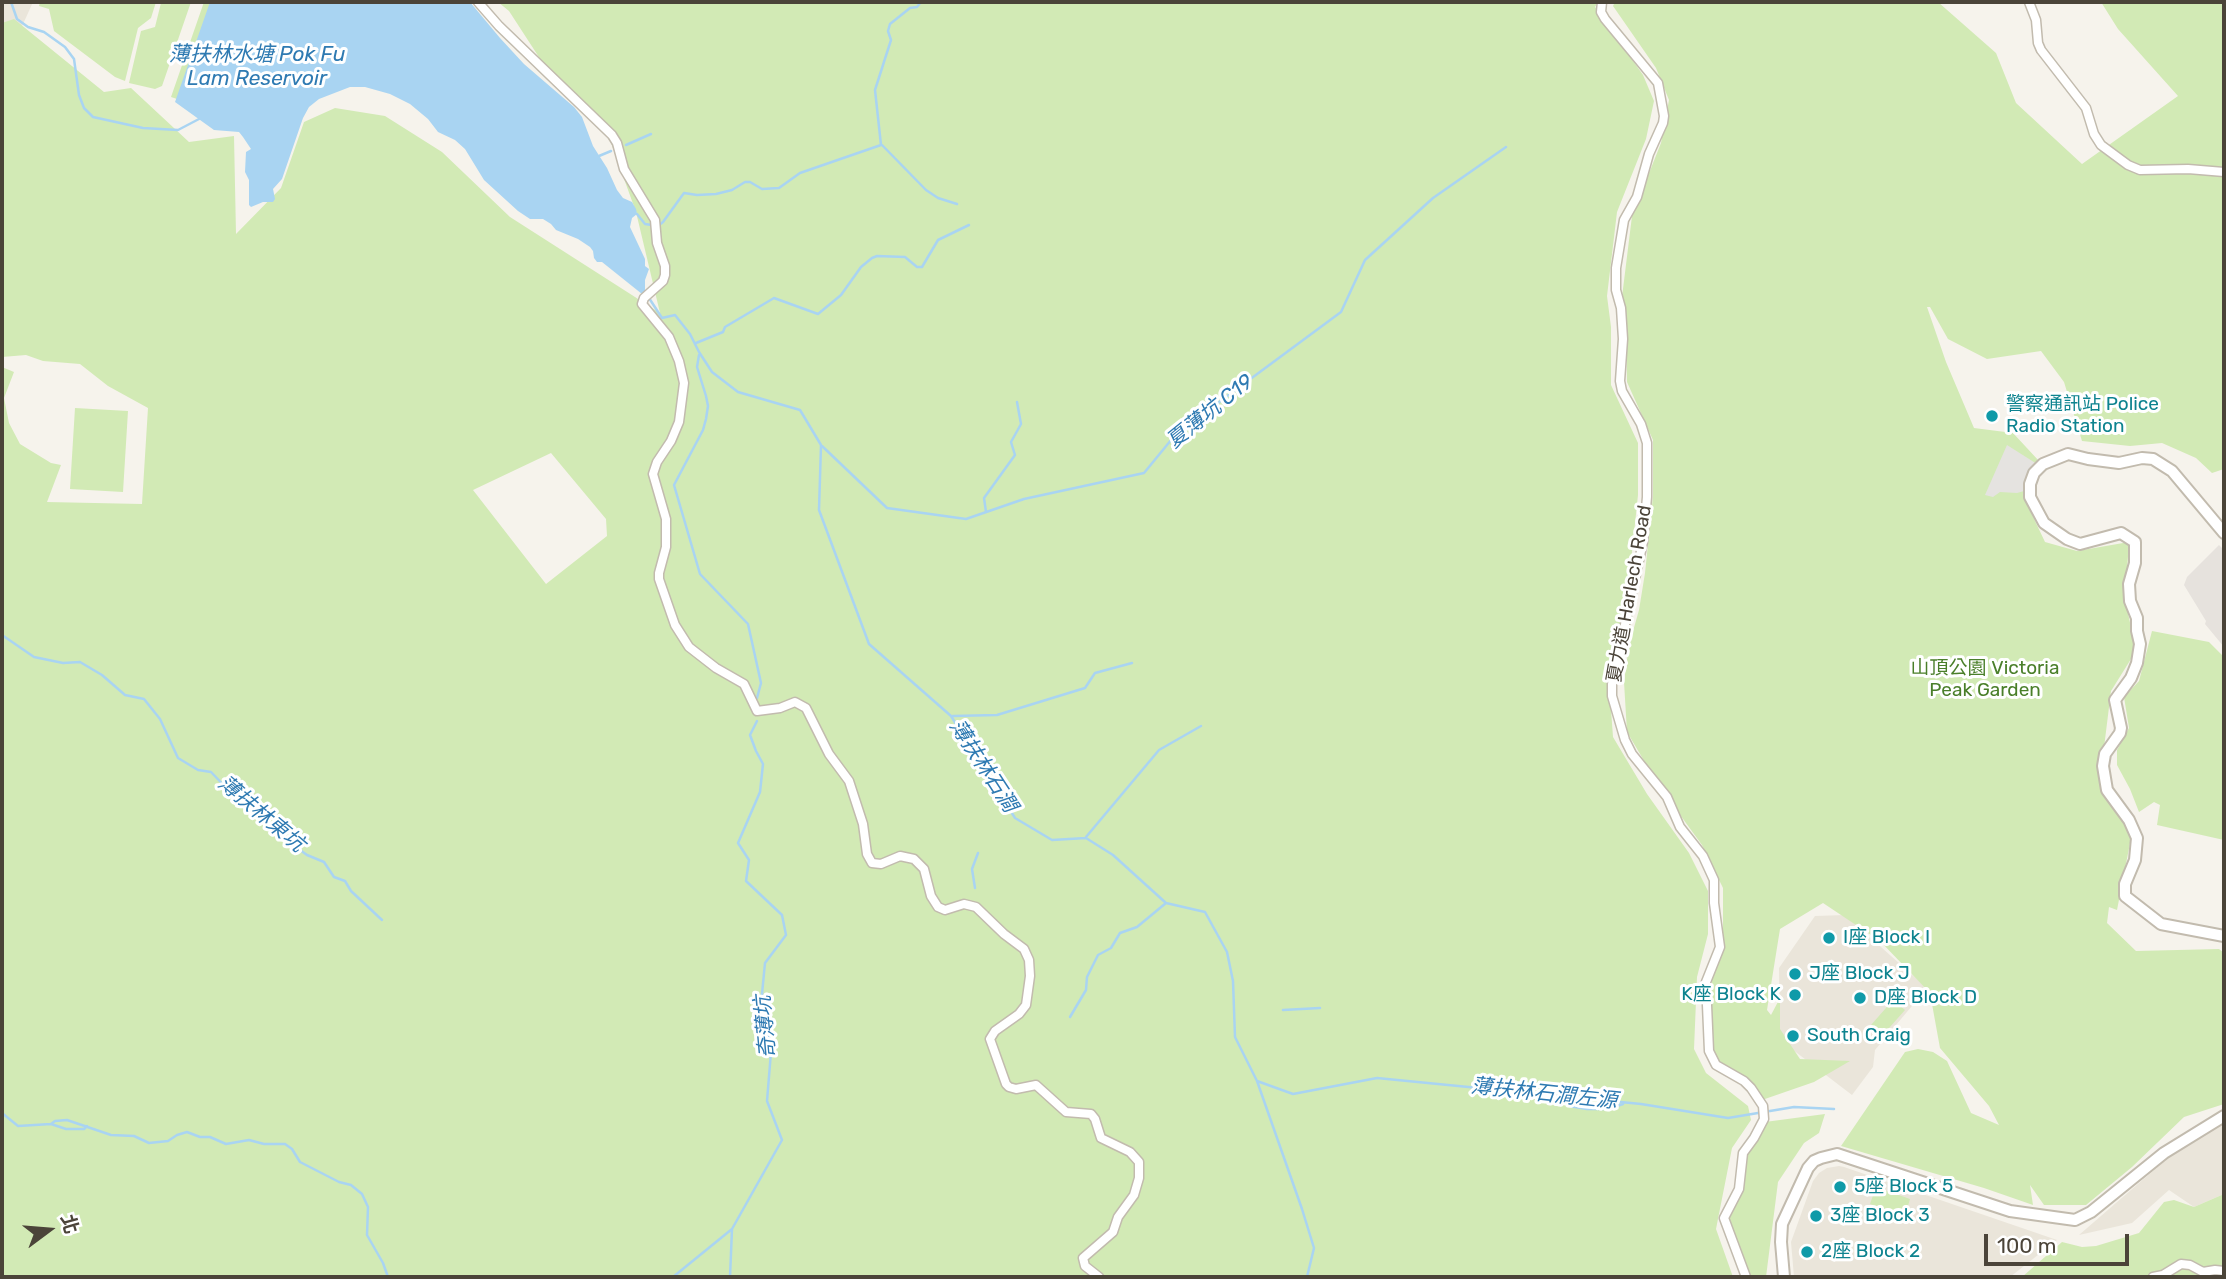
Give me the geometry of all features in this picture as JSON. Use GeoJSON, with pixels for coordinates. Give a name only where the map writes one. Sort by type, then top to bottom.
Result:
{"type":"FeatureCollection","features":[{"type":"Feature","properties":{"kind":"street"},"geometry":{"type":"LineString","coordinates":[[478,2],[499,26],[606,128],[617,143],[624,169],[655,220],[657,243],[665,265],[665,275],[661,283],[644,298],[642,304],[668,337],[683,374],[679,422],[653,474],[666,519],[666,547],[659,579],[675,625],[689,647],[716,668],[744,684],[757,711],[780,708],[795,702],[806,708],[829,754],[849,781],[862,820],[867,854],[872,863],[881,864],[900,856],[914,859],[925,871],[931,896],[937,907],[945,910],[964,904],[976,906],[1004,934],[1024,949],[1029,960],[1030,976],[1026,1005],[1019,1014],[995,1031],[990,1040],[1006,1084],[1013,1089],[1038,1086],[1066,1112],[1091,1114],[1101,1138],[1134,1154],[1139,1162],[1139,1178],[1134,1195],[1118,1217],[1113,1232],[1083,1258],[1085,1266],[1099,1277]]}},
{"type":"Feature","properties":{"kind":"street","name":"夏力道 Harlech Road"},"geometry":{"type":"LineString","coordinates":[[1602,2],[1601,12],[1605,19],[1658,83],[1664,116],[1649,154],[1637,197],[1625,220],[1616,268],[1616,290],[1621,308],[1623,339],[1620,381],[1622,391],[1641,424],[1647,443],[1647,497],[1646,524],[1612,684],[1612,696],[1632,754],[1667,797],[1680,827],[1713,874],[1720,947],[1706,982],[1709,1051],[1715,1064],[1746,1083],[1760,1101],[1764,1119],[1743,1153],[1739,1189],[1724,1218],[1746,1277]]}},
{"type":"Feature","properties":{"kind":"street"},"geometry":{"type":"LineString","coordinates":[[2029,2],[2036,20],[2040,50],[2085,107],[2094,134],[2101,145],[2128,165],[2140,170],[2193,169],[2224,172]]}},
{"type":"Feature","properties":{"kind":"street"},"geometry":{"type":"LineString","coordinates":[[2224,533],[2172,471],[2153,459],[2142,458],[2119,463],[2068,454],[2043,464],[2034,473],[2030,484],[2030,497],[2044,523],[2067,539],[2080,544],[2121,533],[2136,541],[2135,563],[2129,584],[2140,644],[2131,678],[2115,700],[2121,728],[2105,754],[2103,766],[2107,790],[2129,820],[2137,838],[2135,860],[2125,884],[2125,896],[2161,924],[2224,936]]}},
{"type":"Feature","properties":{"kind":"street"},"geometry":{"type":"LineString","coordinates":[[1784,1277],[1782,1224],[1808,1168],[1821,1158],[1837,1154],[2010,1211],[2075,1220],[2091,1212],[2164,1153],[2224,1116]]}},
{"type":"Feature","properties":{"kind":"street"},"geometry":{"type":"LineString","coordinates":[[2153,1277],[2163,1275],[2181,1264],[2191,1265],[2204,1272],[2224,1271]]}},
{"type":"Feature","properties":{"kind":"shaded area"},"geometry":{"type":"Polygon","coordinates":[[[2,2],[33,2],[19,33],[2,38],[2,2]]]}},
{"type":"Feature","properties":{"kind":"shaded area"},"geometry":{"type":"Polygon","coordinates":[[[2007,445],[2037,464],[2024,491],[2000,492],[1993,497],[1985,495],[2007,445]]]}},
{"type":"Feature","properties":{"kind":"shaded area"},"geometry":{"type":"Polygon","coordinates":[[[2219,545],[2224,550],[2224,647],[2205,624],[2206,621],[2184,585],[2187,577],[2219,545]]]}},
{"type":"Feature","properties":{"kind":"shaded area"},"geometry":{"type":"Polygon","coordinates":[[[1845,915],[1927,988],[1875,1050],[1873,1067],[1852,1095],[1780,1040],[1779,968],[1815,916],[1845,915]]]}},
{"type":"Feature","properties":{"kind":"shaded area"},"geometry":{"type":"Polygon","coordinates":[[[2224,1121],[2224,1194],[2194,1207],[2169,1190],[2132,1223],[2079,1235],[2176,1151],[2224,1121]]]}},
{"type":"Feature","properties":{"kind":"shaded area"},"geometry":{"type":"Polygon","coordinates":[[[1839,1166],[2057,1240],[2010,1277],[1794,1277],[1791,1242],[1813,1181],[1827,1168],[1839,1166]]]}},
{"type":"Feature","properties":{"kind":"green space"},"geometry":{"type":"Polygon","coordinates":[[[40,2],[156,2],[151,18],[138,28],[125,81],[115,77],[54,31],[49,9],[39,6],[40,2]]]}},
{"type":"Feature","properties":{"kind":"green space"},"geometry":{"type":"Polygon","coordinates":[[[191,2],[162,86],[155,89],[129,83],[141,31],[155,27],[161,3],[191,2]]]}},
{"type":"Feature","properties":{"kind":"green space"},"geometry":{"type":"Polygon","coordinates":[[[204,2],[215,2],[180,100],[171,97],[204,2]]]}},
{"type":"Feature","properties":{"kind":"green space"},"geometry":{"type":"Polygon","coordinates":[[[498,2],[1598,2],[1595,7],[1643,75],[1654,101],[1646,139],[1617,212],[1607,296],[1611,327],[1611,385],[1638,443],[1638,495],[1630,571],[1609,682],[1613,737],[1647,794],[1689,853],[1708,891],[1708,934],[1697,977],[1694,1049],[1706,1073],[1748,1106],[1751,1120],[1732,1148],[1716,1229],[1733,1277],[2,1277],[2,367],[14,372],[4,398],[9,423],[20,444],[51,463],[61,465],[47,502],[142,504],[148,408],[108,386],[80,364],[43,361],[26,355],[2,357],[2,23],[14,19],[104,92],[131,88],[189,142],[234,136],[236,234],[281,188],[304,122],[335,108],[385,116],[442,152],[510,217],[660,313],[636,212],[610,140],[559,88],[509,11],[498,2]],[[551,453],[473,490],[546,584],[607,536],[606,519],[551,453]]]}},
{"type":"Feature","properties":{"kind":"green space","name":"山頂公園 Victoria Peak Garden"},"geometry":{"type":"Polygon","coordinates":[[[1615,2],[1938,2],[1996,53],[2016,103],[2082,164],[2178,96],[2118,29],[2101,2],[2224,2],[2224,469],[2212,473],[2196,458],[2162,443],[2130,446],[2082,441],[2064,382],[2041,351],[1987,359],[1948,339],[1930,307],[1927,307],[1946,362],[1974,428],[2013,433],[2039,461],[2025,489],[2027,504],[2045,542],[2077,551],[2129,542],[2125,599],[2136,651],[2111,691],[2100,780],[2132,833],[2117,910],[2109,907],[2107,923],[2136,951],[2219,949],[2224,953],[2224,1104],[2184,1117],[2132,1167],[2086,1205],[2044,1205],[2030,1185],[2033,1205],[1841,1146],[1905,1052],[1918,1049],[1933,1052],[1947,1061],[1971,1113],[1999,1125],[1989,1106],[1940,1048],[1930,993],[1880,941],[1823,903],[1780,929],[1767,1010],[1771,1015],[1780,998],[1780,1029],[1800,1059],[1850,1061],[1814,1082],[1762,1100],[1760,1092],[1717,1063],[1710,1046],[1712,979],[1723,936],[1723,888],[1702,845],[1659,786],[1627,732],[1624,682],[1645,573],[1653,496],[1653,440],[1627,382],[1626,327],[1622,297],[1632,216],[1661,143],[1669,100],[1656,68],[1613,6],[1615,2]]]}},
{"type":"Feature","properties":{"kind":"green space"},"geometry":{"type":"Polygon","coordinates":[[[75,408],[128,411],[123,492],[70,489],[75,408]]]}},
{"type":"Feature","properties":{"kind":"green space"},"geometry":{"type":"Polygon","coordinates":[[[2152,631],[2209,642],[2224,657],[2224,840],[2157,825],[2160,805],[2154,802],[2139,812],[2117,765],[2117,750],[2129,728],[2124,697],[2139,681],[2152,631]]]}},
{"type":"Feature","properties":{"kind":"green space"},"geometry":{"type":"Polygon","coordinates":[[[1893,1000],[1905,1010],[1882,1036],[1871,1025],[1893,1000]]]}},
{"type":"Feature","properties":{"kind":"green space"},"geometry":{"type":"Polygon","coordinates":[[[1825,1114],[1819,1133],[1804,1143],[1778,1182],[1766,1277],[1744,1277],[1728,1228],[1742,1153],[1765,1122],[1825,1114]]]}},
{"type":"Feature","properties":{"kind":"green space"},"geometry":{"type":"Polygon","coordinates":[[[1876,1187],[1910,1199],[1905,1216],[1870,1204],[1876,1187]]]}},
{"type":"Feature","properties":{"kind":"green space"},"geometry":{"type":"Polygon","coordinates":[[[2224,1194],[2224,1277],[2022,1277],[2062,1242],[2082,1247],[2096,1246],[2139,1233],[2164,1202],[2174,1200],[2194,1207],[2224,1194]]]}},
{"type":"Feature","properties":{"kind":"water","name":"薄扶林水塘 Pok Fu Lam Reservoir"},"geometry":{"type":"Polygon","coordinates":[[[210,2],[470,2],[524,64],[582,117],[593,146],[617,190],[623,198],[632,202],[636,209],[637,214],[632,218],[630,227],[645,259],[645,266],[649,269],[645,291],[642,294],[602,262],[597,262],[590,247],[578,239],[556,230],[543,219],[530,219],[518,211],[484,180],[465,149],[455,140],[438,132],[428,119],[410,104],[390,94],[365,87],[350,87],[319,99],[309,107],[282,179],[273,189],[275,199],[273,202],[263,202],[251,207],[249,180],[245,172],[246,152],[251,149],[243,137],[239,132],[214,130],[175,102],[210,2]]]}},
{"type":"Feature","properties":{"kind":"waterway"},"geometry":{"type":"LineString","coordinates":[[11,2],[17,19],[28,27],[44,32],[65,47],[74,59],[79,95],[84,108],[93,117],[143,128],[178,130],[199,119]]}},
{"type":"Feature","properties":{"kind":"waterway"},"geometry":{"type":"LineString","coordinates":[[637,214],[645,224],[658,226],[684,193],[716,194],[732,190],[745,182],[762,189],[779,188],[800,173],[881,145],[875,90],[891,40],[888,31],[890,24],[921,2]]}},
{"type":"Feature","properties":{"kind":"waterway"},"geometry":{"type":"LineString","coordinates":[[626,145],[651,134]]}},
{"type":"Feature","properties":{"kind":"waterway"},"geometry":{"type":"LineString","coordinates":[[882,145],[926,190],[938,198],[957,204]]}},
{"type":"Feature","properties":{"kind":"waterway","name":"夏薄坑 C19"},"geometry":{"type":"LineString","coordinates":[[822,446],[887,508],[966,519],[1024,499],[1144,473],[1176,434],[1341,312],[1365,260],[1433,198],[1506,147]]}},
{"type":"Feature","properties":{"kind":"waterway"},"geometry":{"type":"LineString","coordinates":[[599,156],[611,151]]}},
{"type":"Feature","properties":{"kind":"waterway"},"geometry":{"type":"LineString","coordinates":[[696,343],[723,332],[725,327],[774,298],[818,314],[841,295],[861,267],[872,258],[905,257],[917,267],[922,267],[938,240],[969,225]]}},
{"type":"Feature","properties":{"kind":"waterway","name":"薄扶林石澗"},"geometry":{"type":"LineString","coordinates":[[649,298],[662,318],[675,315],[690,334],[712,372],[738,392],[800,410],[821,445],[819,510],[869,644],[951,716],[1015,818],[1052,840],[1086,838],[1113,855],[1166,903],[1205,912],[1227,952],[1233,981],[1235,1037],[1257,1081],[1314,1248],[1307,1277]]}},
{"type":"Feature","properties":{"kind":"waterway"},"geometry":{"type":"LineString","coordinates":[[699,355],[697,367],[708,406],[706,419],[674,485],[700,574],[748,624],[761,683],[757,698]]}},
{"type":"Feature","properties":{"kind":"waterway"},"geometry":{"type":"LineString","coordinates":[[986,512],[984,498],[1015,455],[1011,442],[1021,424],[1017,402]]}},
{"type":"Feature","properties":{"kind":"waterway","name":"薄扶林東坑"},"geometry":{"type":"LineString","coordinates":[[2,635],[34,657],[63,663],[80,662],[102,675],[125,695],[144,699],[160,719],[178,758],[198,770],[211,772],[234,796],[275,827],[289,842],[307,855],[324,862],[334,877],[345,881],[351,891],[382,920]]}},
{"type":"Feature","properties":{"kind":"waterway"},"geometry":{"type":"LineString","coordinates":[[953,716],[997,715],[1085,688],[1095,673],[1132,663]]}},
{"type":"Feature","properties":{"kind":"waterway","name":"奇薄坑"},"geometry":{"type":"LineString","coordinates":[[673,1277],[732,1229],[782,1140],[767,1101],[771,1052],[762,994],[765,963],[786,935],[782,915],[746,881],[749,860],[738,843],[760,792],[763,764],[750,735],[757,721]]}},
{"type":"Feature","properties":{"kind":"waterway"},"geometry":{"type":"LineString","coordinates":[[1086,837],[1159,750],[1201,726]]}},
{"type":"Feature","properties":{"kind":"waterway"},"geometry":{"type":"LineString","coordinates":[[975,888],[972,869],[978,853]]}},
{"type":"Feature","properties":{"kind":"waterway"},"geometry":{"type":"LineString","coordinates":[[1070,1017],[1086,990],[1087,977],[1098,955],[1111,948],[1120,933],[1137,927],[1166,903]]}},
{"type":"Feature","properties":{"kind":"waterway"},"geometry":{"type":"LineString","coordinates":[[1283,1010],[1320,1008]]}},
{"type":"Feature","properties":{"kind":"waterway","name":"薄扶林石澗左源"},"geometry":{"type":"LineString","coordinates":[[1257,1081],[1293,1094],[1377,1078],[1641,1104],[1728,1118],[1794,1107],[1834,1109]]}},
{"type":"Feature","properties":{"kind":"waterway"},"geometry":{"type":"LineString","coordinates":[[1557,1098],[1569,1106],[1587,1109],[1608,1109],[1623,1104]]}},
{"type":"Feature","properties":{"kind":"waterway"},"geometry":{"type":"LineString","coordinates":[[2,1113],[18,1126],[67,1120],[111,1135],[134,1136],[149,1143],[168,1141],[187,1132],[226,1144],[249,1140],[264,1144],[285,1144],[292,1149],[300,1162],[339,1182],[351,1185],[362,1194],[368,1207],[367,1235],[388,1277]]}},
{"type":"Feature","properties":{"kind":"waterway"},"geometry":{"type":"LineString","coordinates":[[51,1124],[66,1129],[84,1129],[87,1126]]}},
{"type":"Feature","properties":{"kind":"waterway"},"geometry":{"type":"LineString","coordinates":[[730,1277],[732,1229]]}},
{"type":"Feature","properties":{"kind":"place","name":"警察通訊站 Police Radio Station"},"geometry":{"type":"Point","coordinates":[1992,416]}},
{"type":"Feature","properties":{"kind":"place","name":"I座 Block I"},"geometry":{"type":"Point","coordinates":[1829,938]}},
{"type":"Feature","properties":{"kind":"place","name":"J座 Block J"},"geometry":{"type":"Point","coordinates":[1795,974]}},
{"type":"Feature","properties":{"kind":"place","name":"K座 Block K"},"geometry":{"type":"Point","coordinates":[1795,995]}},
{"type":"Feature","properties":{"kind":"place","name":"D座 Block D"},"geometry":{"type":"Point","coordinates":[1860,998]}},
{"type":"Feature","properties":{"kind":"place","name":"South Craig"},"geometry":{"type":"Point","coordinates":[1793,1036]}},
{"type":"Feature","properties":{"kind":"place","name":"5座 Block 5"},"geometry":{"type":"Point","coordinates":[1840,1187]}},
{"type":"Feature","properties":{"kind":"place","name":"3座 Block 3"},"geometry":{"type":"Point","coordinates":[1816,1216]}},
{"type":"Feature","properties":{"kind":"place","name":"2座 Block 2"},"geometry":{"type":"Point","coordinates":[1807,1252]}}]}
